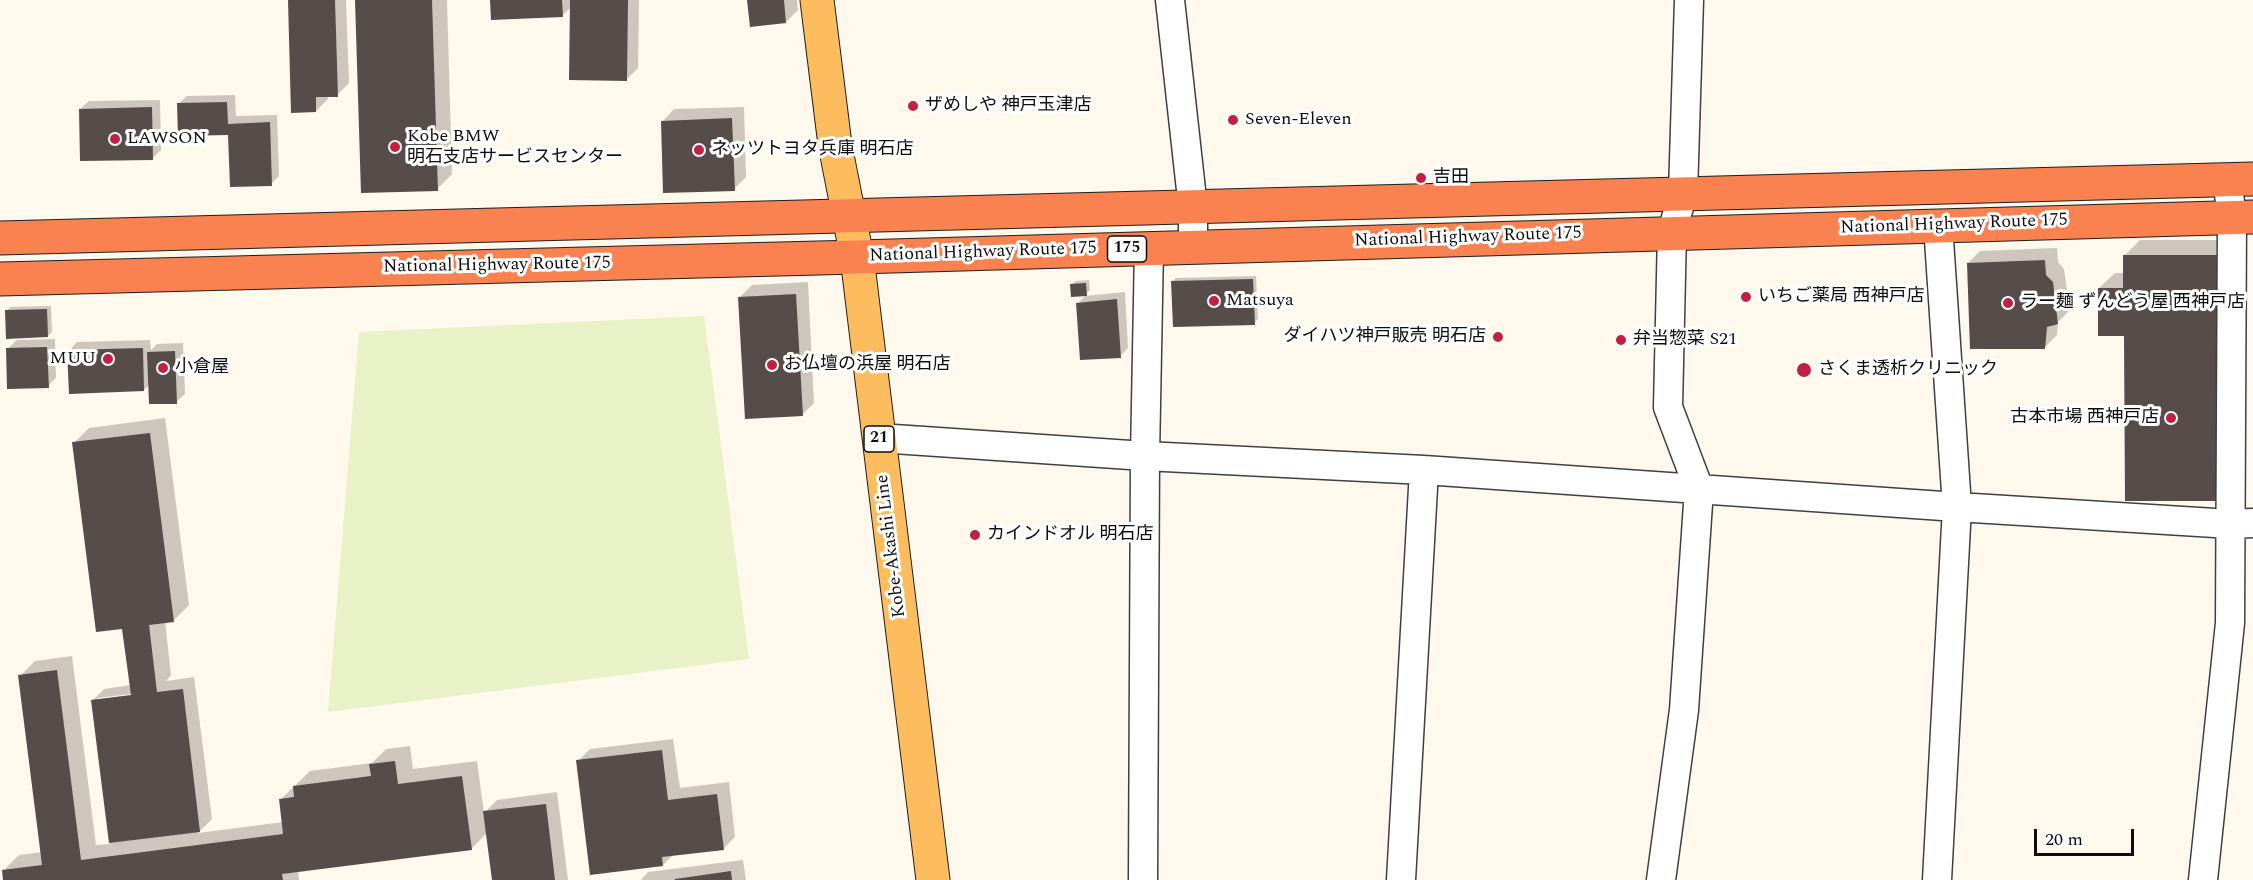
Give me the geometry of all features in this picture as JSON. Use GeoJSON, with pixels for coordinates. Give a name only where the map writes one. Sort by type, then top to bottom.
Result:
{"type":"FeatureCollection","features":[{"type":"Feature","properties":{"kind":"highway","name":"National Highway Route 175"},"geometry":{"type":"LineString","coordinates":[[0,238],[2240,179]]}},
{"type":"Feature","properties":{"kind":"highway","name":"National Highway Route 175"},"geometry":{"type":"LineString","coordinates":[[0,279],[2243,217]]}},
{"type":"Feature","properties":{"kind":"main road","name":"Kobe-Akashi Line"},"geometry":{"type":"LineString","coordinates":[[817,0],[835,145],[851,216],[857,257],[933,880]]}},
{"type":"Feature","properties":{"kind":"street"},"geometry":{"type":"LineString","coordinates":[[1170,0],[1193,208],[1193,247]]}},
{"type":"Feature","properties":{"kind":"street"},"geometry":{"type":"LineString","coordinates":[[1662,880],[1683,710],[1699,489],[1668,407],[1672,232],[1683,193],[1689,0]]}},
{"type":"Feature","properties":{"kind":"street"},"geometry":{"type":"LineString","coordinates":[[2203,880],[2242,523],[2243,217],[2240,179]]}},
{"type":"Feature","properties":{"kind":"street"},"geometry":{"type":"LineString","coordinates":[[1937,880],[1957,507],[1938,225]]}},
{"type":"Feature","properties":{"kind":"street"},"geometry":{"type":"LineString","coordinates":[[1143,880],[1145,456],[1149,248]]}},
{"type":"Feature","properties":{"kind":"street"},"geometry":{"type":"LineString","coordinates":[[879,438],[1145,456],[1424,470],[1957,507],[2242,523]]}},
{"type":"Feature","properties":{"kind":"street"},"geometry":{"type":"LineString","coordinates":[[1401,880],[1424,470]]}},
{"type":"Feature","properties":{"kind":"green space"},"geometry":{"type":"Polygon","coordinates":[[[704,316],[749,659],[328,712],[359,332],[704,316]]]}},
{"type":"Feature","properties":{"kind":"building"},"geometry":{"type":"Polygon","coordinates":[[[288,0],[335,0],[338,97],[316,97],[316,112],[291,113],[288,0]]]}},
{"type":"Feature","properties":{"kind":"building"},"geometry":{"type":"Polygon","coordinates":[[[355,0],[432,0],[438,191],[361,193],[355,0]]]}},
{"type":"Feature","properties":{"kind":"building"},"geometry":{"type":"Polygon","coordinates":[[[490,0],[562,0],[563,17],[491,20],[490,0]]]}},
{"type":"Feature","properties":{"kind":"building"},"geometry":{"type":"Polygon","coordinates":[[[570,0],[628,0],[627,81],[569,80],[570,0]]]}},
{"type":"Feature","properties":{"kind":"building"},"geometry":{"type":"Polygon","coordinates":[[[747,0],[784,0],[786,23],[750,27],[747,0]]]}},
{"type":"Feature","properties":{"kind":"building"},"geometry":{"type":"Polygon","coordinates":[[[227,102],[228,124],[270,122],[272,186],[230,187],[228,135],[178,136],[177,103],[227,102]]]}},
{"type":"Feature","properties":{"kind":"building"},"geometry":{"type":"Polygon","coordinates":[[[152,107],[153,160],[80,161],[79,109],[152,107]]]}},
{"type":"Feature","properties":{"kind":"building"},"geometry":{"type":"Polygon","coordinates":[[[732,118],[735,191],[663,193],[661,121],[732,118]]]}},
{"type":"Feature","properties":{"kind":"building","name":"古本市場 西神戸店"},"geometry":{"type":"Polygon","coordinates":[[[2123,255],[2217,255],[2218,501],[2125,501],[2124,336],[2098,336],[2098,288],[2123,288],[2123,255]]]}},
{"type":"Feature","properties":{"kind":"building"},"geometry":{"type":"Polygon","coordinates":[[[2045,260],[2046,275],[2053,282],[2058,324],[2047,327],[2045,349],[1970,349],[1967,263],[2045,260]]]}},
{"type":"Feature","properties":{"kind":"building"},"geometry":{"type":"Polygon","coordinates":[[[1253,279],[1255,325],[1173,327],[1171,281],[1253,279]]]}},
{"type":"Feature","properties":{"kind":"building"},"geometry":{"type":"Polygon","coordinates":[[[1086,283],[1087,296],[1071,297],[1070,284],[1086,283]]]}},
{"type":"Feature","properties":{"kind":"building"},"geometry":{"type":"Polygon","coordinates":[[[796,294],[803,416],[745,419],[738,297],[796,294]]]}},
{"type":"Feature","properties":{"kind":"building"},"geometry":{"type":"Polygon","coordinates":[[[1117,299],[1121,358],[1080,360],[1076,303],[1117,299]]]}},
{"type":"Feature","properties":{"kind":"building"},"geometry":{"type":"Polygon","coordinates":[[[47,309],[48,337],[6,339],[5,310],[47,309]]]}},
{"type":"Feature","properties":{"kind":"building"},"geometry":{"type":"Polygon","coordinates":[[[47,347],[49,388],[7,389],[6,348],[47,347]]]}},
{"type":"Feature","properties":{"kind":"building"},"geometry":{"type":"Polygon","coordinates":[[[143,348],[144,391],[69,394],[67,350],[143,348]]]}},
{"type":"Feature","properties":{"kind":"building"},"geometry":{"type":"Polygon","coordinates":[[[175,351],[177,404],[149,404],[147,352],[175,351]]]}},
{"type":"Feature","properties":{"kind":"building"},"geometry":{"type":"Polygon","coordinates":[[[150,433],[174,622],[149,625],[157,692],[183,689],[200,832],[109,843],[91,700],[131,695],[122,629],[96,632],[72,442],[150,433]]]}},
{"type":"Feature","properties":{"kind":"building"},"geometry":{"type":"Polygon","coordinates":[[[57,670],[81,860],[283,834],[279,799],[294,797],[293,786],[371,776],[369,764],[395,761],[398,784],[462,776],[472,850],[282,874],[283,880],[3,880],[2,870],[42,865],[18,675],[57,670]]]}},
{"type":"Feature","properties":{"kind":"building"},"geometry":{"type":"Polygon","coordinates":[[[662,750],[668,800],[717,794],[724,850],[662,857],[663,866],[590,875],[576,760],[662,750]]]}},
{"type":"Feature","properties":{"kind":"building"},"geometry":{"type":"Polygon","coordinates":[[[546,804],[555,880],[492,880],[483,811],[546,804]]]}},
{"type":"Feature","properties":{"kind":"building"},"geometry":{"type":"Polygon","coordinates":[[[731,871],[732,880],[675,880],[675,879],[731,871]]]}},
{"type":"Feature","properties":{"kind":"place","name":"ザめしや 神戸玉津店"},"geometry":{"type":"Point","coordinates":[913,106]}},
{"type":"Feature","properties":{"kind":"place","name":"Seven-Eleven"},"geometry":{"type":"Point","coordinates":[1233,120]}},
{"type":"Feature","properties":{"kind":"place","name":"LAWSON"},"geometry":{"type":"Point","coordinates":[115,139]}},
{"type":"Feature","properties":{"kind":"place","name":"Kobe BMW 明石支店サービスセンター"},"geometry":{"type":"Point","coordinates":[395,147]}},
{"type":"Feature","properties":{"kind":"place","name":"ネッツトヨタ兵庫 明石店"},"geometry":{"type":"Point","coordinates":[699,150]}},
{"type":"Feature","properties":{"kind":"place","name":"吉田"},"geometry":{"type":"Point","coordinates":[1421,178]}},
{"type":"Feature","properties":{"kind":"place","name":"いちご薬局 西神戸店"},"geometry":{"type":"Point","coordinates":[1746,297]}},
{"type":"Feature","properties":{"kind":"place","name":"Matsuya"},"geometry":{"type":"Point","coordinates":[1214,301]}},
{"type":"Feature","properties":{"kind":"place","name":"ラー麺 ずんどう屋 西神戸店"},"geometry":{"type":"Point","coordinates":[2008,303]}},
{"type":"Feature","properties":{"kind":"place","name":"ダイハツ神戸販売 明石店"},"geometry":{"type":"Point","coordinates":[1498,337]}},
{"type":"Feature","properties":{"kind":"place","name":"弁当惣菜 S21"},"geometry":{"type":"Point","coordinates":[1621,340]}},
{"type":"Feature","properties":{"kind":"place","name":"MUU"},"geometry":{"type":"Point","coordinates":[108,359]}},
{"type":"Feature","properties":{"kind":"place","name":"お仏壇の浜屋 明石店"},"geometry":{"type":"Point","coordinates":[772,365]}},
{"type":"Feature","properties":{"kind":"place","name":"小倉屋"},"geometry":{"type":"Point","coordinates":[163,368]}},
{"type":"Feature","properties":{"kind":"place","name":"さくま透析クリニック"},"geometry":{"type":"Point","coordinates":[1804,370]}},
{"type":"Feature","properties":{"kind":"place","name":"古本市場 西神戸店"},"geometry":{"type":"Point","coordinates":[2171,418]}},
{"type":"Feature","properties":{"kind":"place","name":"カインドオル 明石店"},"geometry":{"type":"Point","coordinates":[975,535]}}]}
